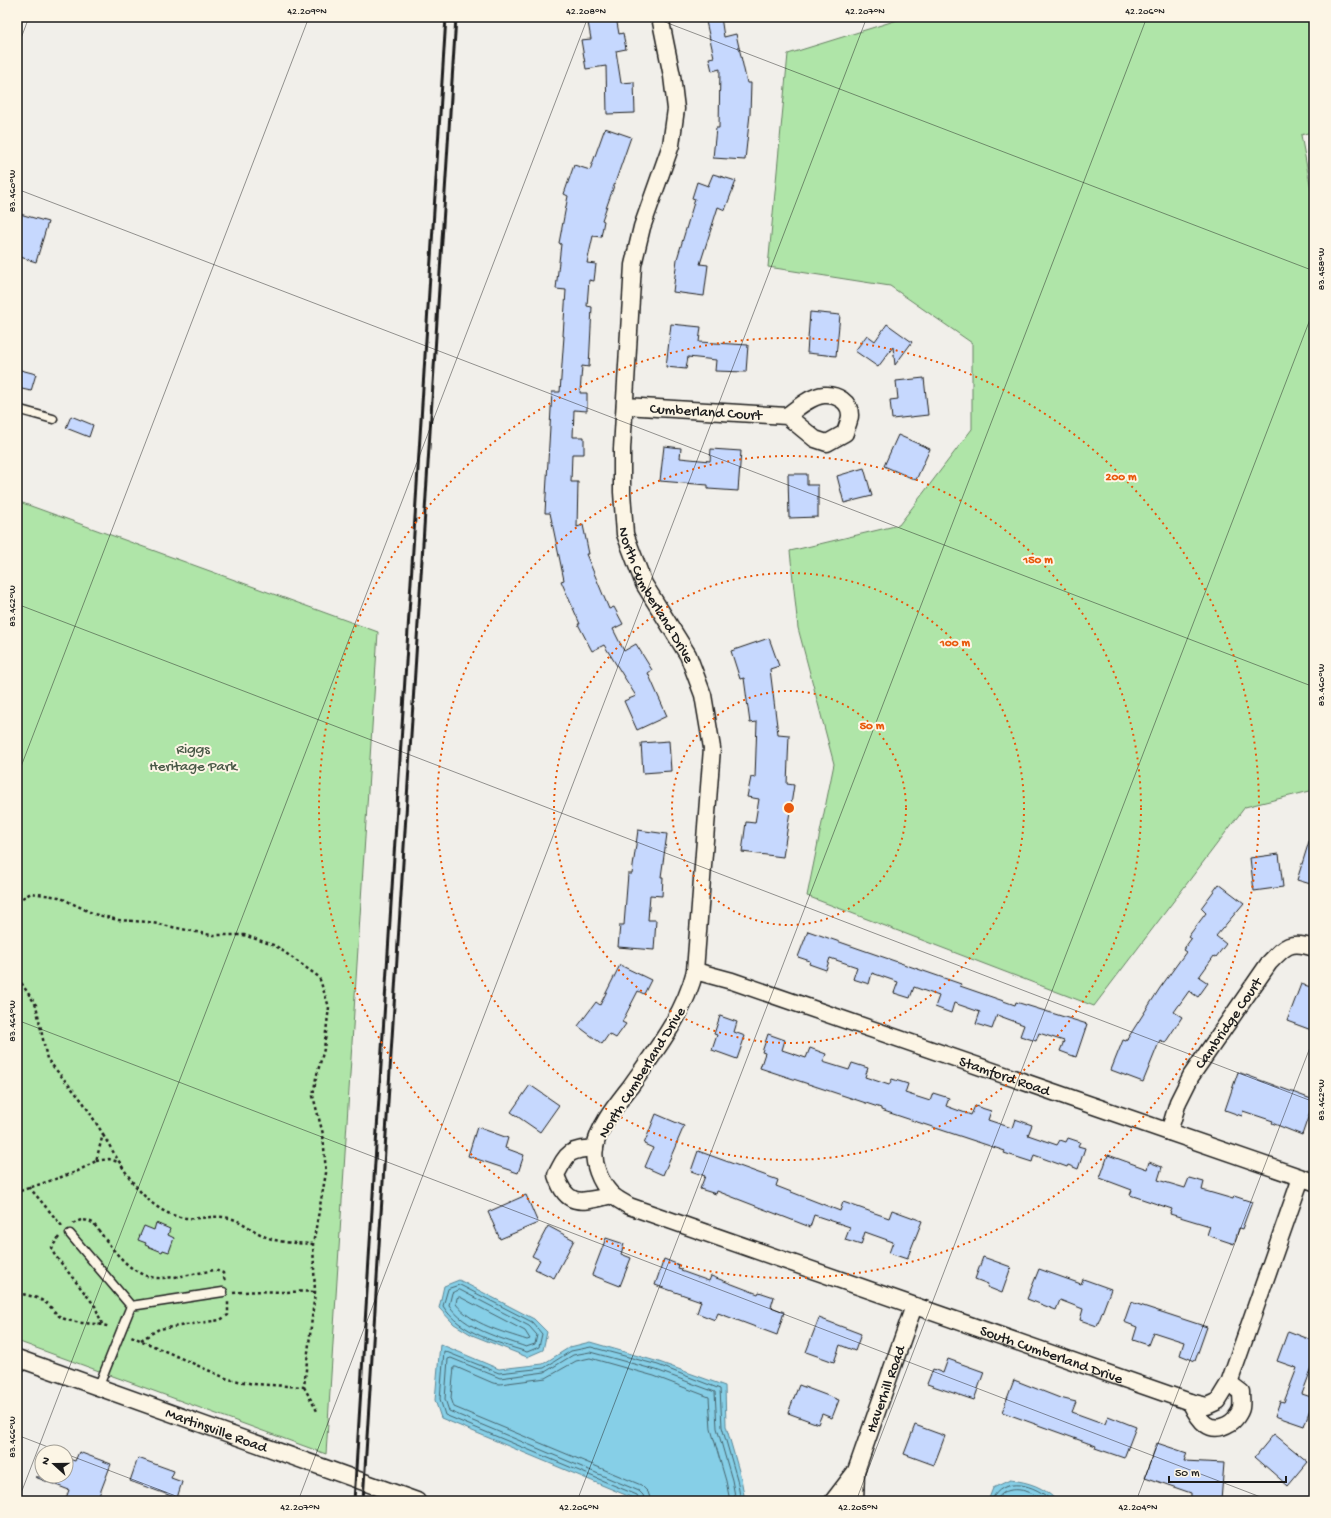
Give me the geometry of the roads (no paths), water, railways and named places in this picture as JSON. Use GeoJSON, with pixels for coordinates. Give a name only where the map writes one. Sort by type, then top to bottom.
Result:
{"type":"FeatureCollection","features":[{"type":"Feature","properties":{"kind":"street","name":"North Cumberland Drive"},"geometry":{"type":"LineString","coordinates":[[660,17],[672,76],[676,109],[671,145],[642,227],[634,265],[625,406],[622,492],[625,534],[644,584],[688,656],[703,695],[712,748],[695,971],[690,991],[681,1011],[658,1048],[615,1108],[599,1135],[595,1148],[597,1169],[604,1184],[612,1195],[629,1206],[914,1306]]}},
{"type":"Feature","properties":{"kind":"street","name":"Cumberland Court"},"geometry":{"type":"LineString","coordinates":[[625,406],[787,416]]}},
{"type":"Feature","properties":{"kind":"street","name":"Cambridge Court"},"geometry":{"type":"LineString","coordinates":[[1168,1132],[1178,1102],[1190,1076],[1269,963],[1282,949],[1294,944],[1314,948]]}},
{"type":"Feature","properties":{"kind":"street","name":"Stamford Road"},"geometry":{"type":"LineString","coordinates":[[695,971],[732,981],[1307,1180]]}},
{"type":"Feature","properties":{"kind":"street","name":"North Cumberland Drive"},"geometry":{"type":"LineString","coordinates":[[595,1148],[575,1149],[564,1159],[556,1175],[561,1190],[569,1198],[586,1201],[612,1195]]}},
{"type":"Feature","properties":{"kind":"street","name":"South Cumberland Drive"},"geometry":{"type":"LineString","coordinates":[[914,1306],[1190,1402],[1208,1406],[1218,1401],[1224,1395],[1307,1180]]}},
{"type":"Feature","properties":{"kind":"street","name":"Haverhill Road"},"geometry":{"type":"LineString","coordinates":[[855,1501],[856,1471],[914,1306]]}},
{"type":"Feature","properties":{"kind":"street","name":"Martinsville Road"},"geometry":{"type":"LineString","coordinates":[[17,1358],[416,1501]]}},
{"type":"Feature","properties":{"kind":"street"},"geometry":{"type":"LineString","coordinates":[[1190,1402],[1197,1416],[1208,1427],[1221,1429],[1232,1422],[1241,1409],[1240,1392],[1229,1383]]}},
{"type":"Feature","properties":{"kind":"street","name":"Haverhill Road"},"geometry":{"type":"LineString","coordinates":[[833,1501],[856,1471]]}},
{"type":"Feature","properties":{"kind":"lane"},"geometry":{"type":"LineString","coordinates":[[17,409],[53,419]]}},
{"type":"Feature","properties":{"kind":"lane"},"geometry":{"type":"LineString","coordinates":[[65,1233],[131,1306]]}},
{"type":"Feature","properties":{"kind":"lane"},"geometry":{"type":"LineString","coordinates":[[131,1306],[224,1289]]}},
{"type":"Feature","properties":{"kind":"lane"},"geometry":{"type":"LineString","coordinates":[[98,1388],[131,1306]]}},
{"type":"Feature","properties":{"kind":"water"},"geometry":{"type":"Polygon","coordinates":[[[459,1280],[534,1319],[547,1332],[543,1350],[527,1357],[472,1335],[454,1324],[439,1308],[444,1286],[459,1280]]]}},
{"type":"Feature","properties":{"kind":"water"},"geometry":{"type":"Polygon","coordinates":[[[590,1342],[659,1362],[725,1386],[726,1426],[741,1478],[745,1501],[640,1501],[441,1418],[435,1400],[440,1344],[499,1369],[543,1364],[570,1347],[590,1342]]]}},
{"type":"Feature","properties":{"kind":"water"},"geometry":{"type":"Polygon","coordinates":[[[1010,1480],[1036,1486],[1047,1492],[1057,1501],[988,1501],[993,1488],[1010,1480]]]}},
{"type":"Feature","properties":{"kind":"railway"},"geometry":{"type":"LineString","coordinates":[[354,1501],[446,17]]}},
{"type":"Feature","properties":{"kind":"railway"},"geometry":{"type":"LineString","coordinates":[[363,1501],[456,17]]}},
{"type":"Feature","properties":{"kind":"park label","name":"Riggs Heritage Park"},"geometry":{"type":"Point","coordinates":[193,756]}}]}
